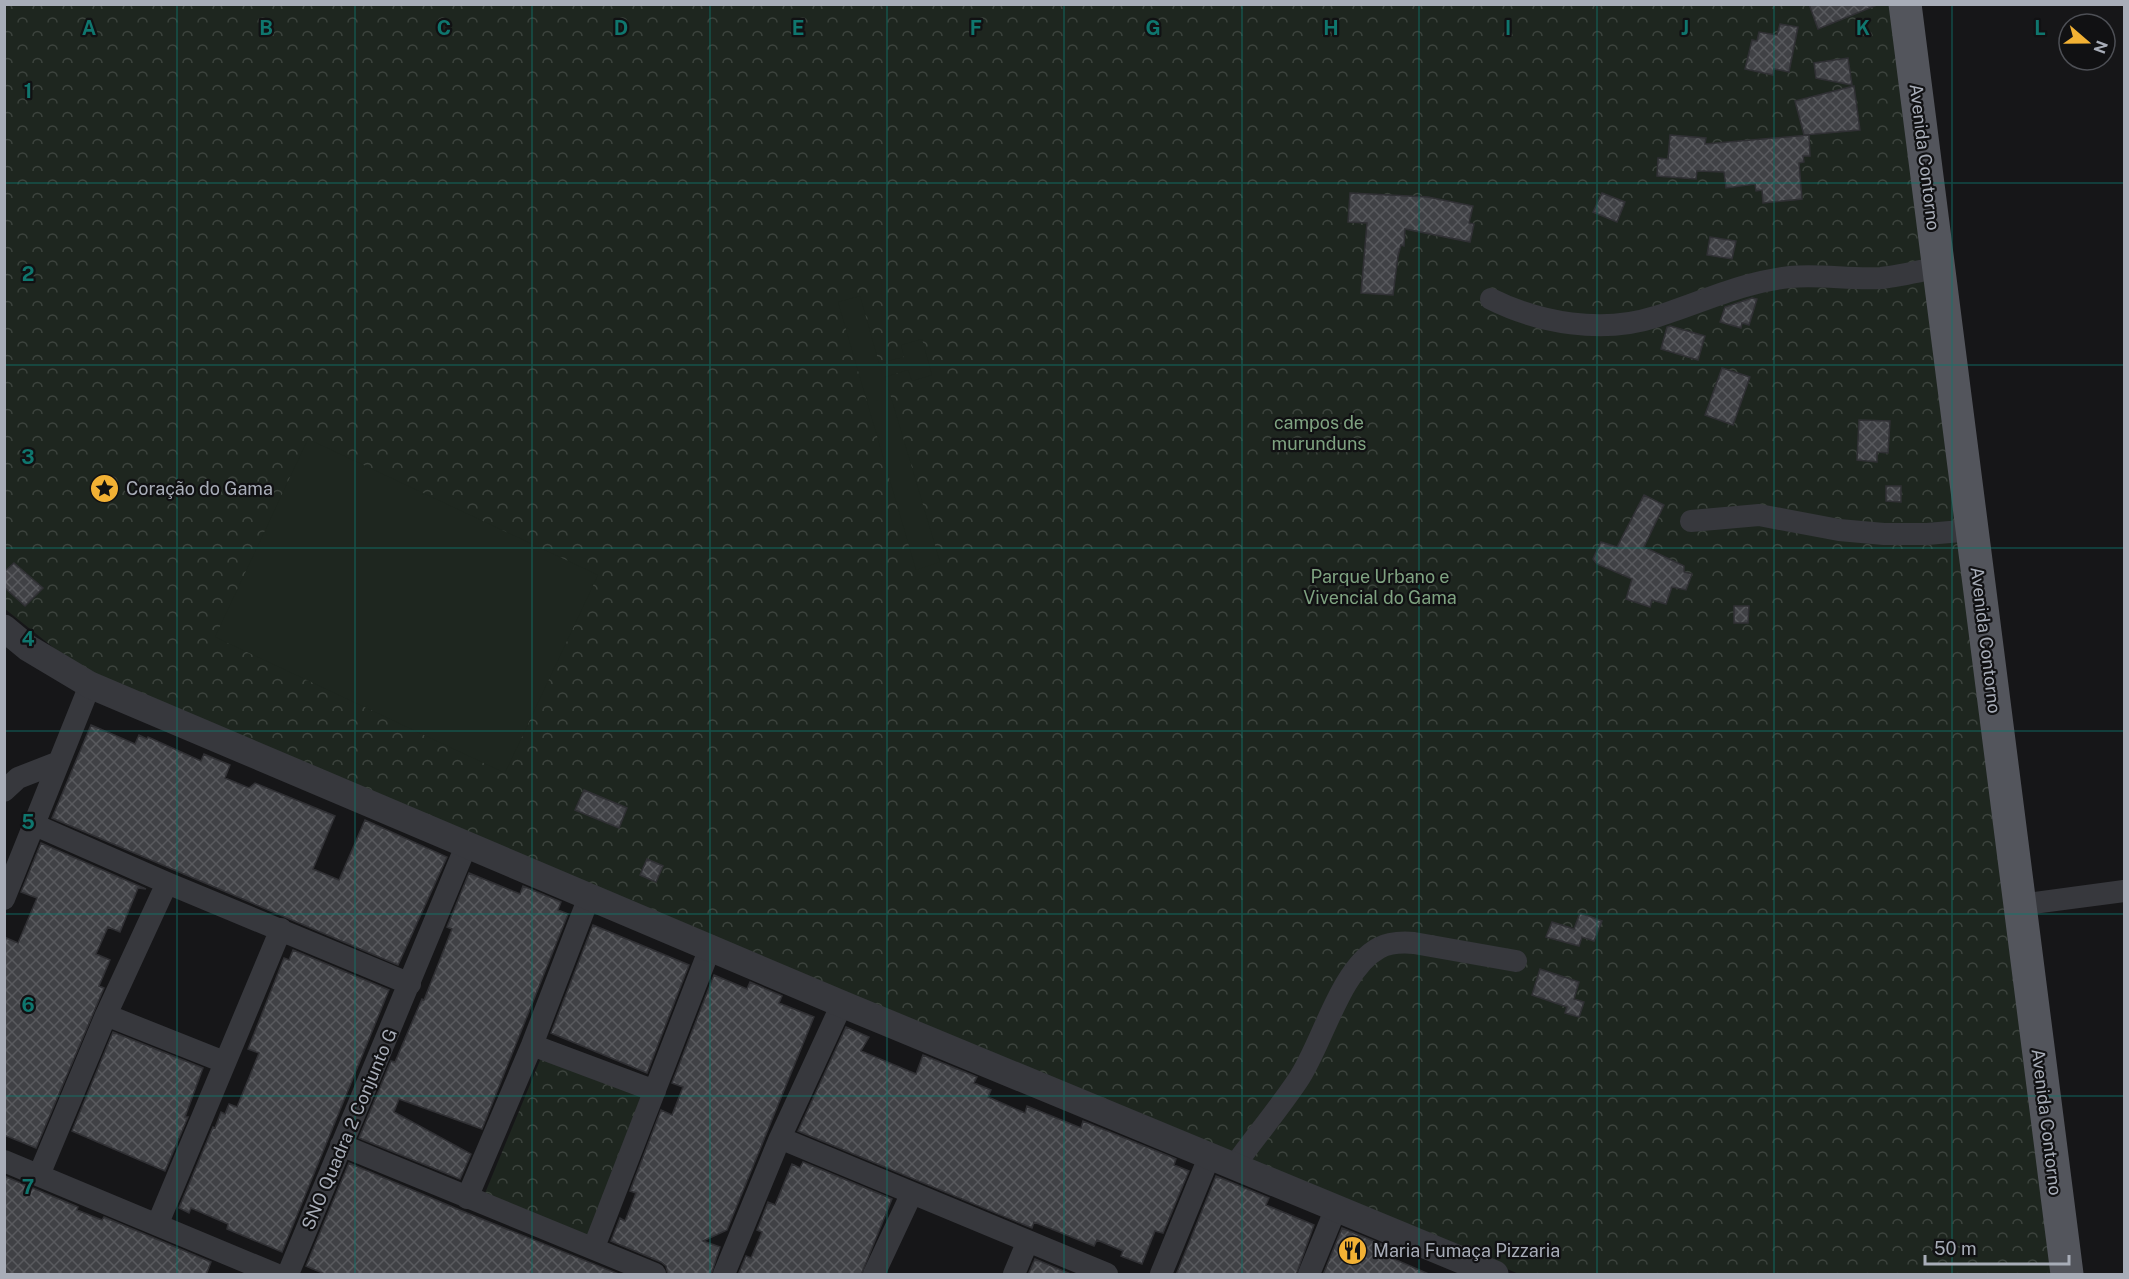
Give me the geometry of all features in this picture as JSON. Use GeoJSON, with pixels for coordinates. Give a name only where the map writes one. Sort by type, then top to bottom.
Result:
{"type":"FeatureCollection","features":[{"type":"Feature","properties":{"kind":"main road","name":"Avenida Contorno"},"geometry":{"type":"LineString","coordinates":[[1905,4],[2067,1275]]}},
{"type":"Feature","properties":{"kind":"street"},"geometry":{"type":"LineString","coordinates":[[1491,299],[1511,309],[1551,320],[1615,324],[1653,318],[1732,289],[1789,277],[1880,278],[1939,267]]}},
{"type":"Feature","properties":{"kind":"street"},"geometry":{"type":"LineString","coordinates":[[1691,521],[1759,516],[1839,530],[1884,534],[1927,534],[1972,530]]}},
{"type":"Feature","properties":{"kind":"street"},"geometry":{"type":"LineString","coordinates":[[4,627],[28,648],[90,685],[842,1004],[1336,1208],[1453,1267],[1495,1275]]}},
{"type":"Feature","properties":{"kind":"street"},"geometry":{"type":"LineString","coordinates":[[4,899],[90,685]]}},
{"type":"Feature","properties":{"kind":"street"},"geometry":{"type":"LineString","coordinates":[[4,791],[18,778],[59,762]]}},
{"type":"Feature","properties":{"kind":"street"},"geometry":{"type":"LineString","coordinates":[[35,825],[167,883],[410,984]]}},
{"type":"Feature","properties":{"kind":"street","name":"SNO Quadra 2 Conjunto G"},"geometry":{"type":"LineString","coordinates":[[288,1275],[466,846]]}},
{"type":"Feature","properties":{"kind":"street"},"geometry":{"type":"LineString","coordinates":[[39,1175],[106,1015],[167,883]]}},
{"type":"Feature","properties":{"kind":"street"},"geometry":{"type":"LineString","coordinates":[[2019,905],[2124,891]]}},
{"type":"Feature","properties":{"kind":"street"},"geometry":{"type":"LineString","coordinates":[[467,1198],[532,1045],[589,897]]}},
{"type":"Feature","properties":{"kind":"street"},"geometry":{"type":"LineString","coordinates":[[158,1223],[281,929]]}},
{"type":"Feature","properties":{"kind":"street"},"geometry":{"type":"LineString","coordinates":[[1161,1275],[1222,1160],[1299,1080],[1351,978],[1365,959],[1377,949],[1398,942],[1516,961]]}},
{"type":"Feature","properties":{"kind":"street"},"geometry":{"type":"LineString","coordinates":[[594,1247],[710,948]]}},
{"type":"Feature","properties":{"kind":"street"},"geometry":{"type":"LineString","coordinates":[[724,1275],[780,1138],[842,1004]]}},
{"type":"Feature","properties":{"kind":"street"},"geometry":{"type":"LineString","coordinates":[[106,1015],[224,1062]]}},
{"type":"Feature","properties":{"kind":"street"},"geometry":{"type":"LineString","coordinates":[[532,1045],[655,1091]]}},
{"type":"Feature","properties":{"kind":"street"},"geometry":{"type":"LineString","coordinates":[[780,1138],[910,1195],[1107,1275]]}},
{"type":"Feature","properties":{"kind":"street"},"geometry":{"type":"LineString","coordinates":[[341,1144],[467,1198],[594,1247],[655,1275]]}},
{"type":"Feature","properties":{"kind":"street"},"geometry":{"type":"LineString","coordinates":[[4,1161],[158,1223],[275,1275]]}},
{"type":"Feature","properties":{"kind":"street"},"geometry":{"type":"LineString","coordinates":[[874,1275],[910,1195]]}},
{"type":"Feature","properties":{"kind":"street"},"geometry":{"type":"LineString","coordinates":[[1309,1275],[1336,1208]]}},
{"type":"Feature","properties":{"kind":"street"},"geometry":{"type":"LineString","coordinates":[[1014,1275],[1027,1243]]}},
{"type":"Feature","properties":{"kind":"green space","name":"Parque Urbano e Vivencial do Gama"},"geometry":{"type":"Polygon","coordinates":[[[4,5],[1892,5],[2056,1274],[1519,1274],[89,676],[5,609],[4,5]]]}},
{"type":"Feature","properties":{"kind":"green space"},"geometry":{"type":"Polygon","coordinates":[[[860,296],[879,363],[904,357],[901,345],[922,339],[932,375],[912,381],[908,370],[885,377],[940,562],[916,570],[838,302],[860,296]]]}},
{"type":"Feature","properties":{"kind":"green space"},"geometry":{"type":"Polygon","coordinates":[[[308,439],[598,575],[505,773],[215,637],[308,439]]]}},
{"type":"Feature","properties":{"kind":"green space"},"geometry":{"type":"Polygon","coordinates":[[[541,1058],[648,1099],[592,1239],[483,1198],[541,1058]]]}},
{"type":"Feature","properties":{"kind":"building"},"geometry":{"type":"Polygon","coordinates":[[[1809,4],[1877,4],[1877,5],[1818,29],[1809,4]]]}},
{"type":"Feature","properties":{"kind":"building"},"geometry":{"type":"Polygon","coordinates":[[[1780,24],[1798,27],[1789,72],[1774,69],[1773,75],[1745,69],[1752,40],[1757,41],[1759,32],[1777,35],[1780,24]]]}},
{"type":"Feature","properties":{"kind":"building"},"geometry":{"type":"Polygon","coordinates":[[[1848,58],[1852,85],[1816,78],[1814,63],[1848,58]]]}},
{"type":"Feature","properties":{"kind":"building"},"geometry":{"type":"Polygon","coordinates":[[[1854,86],[1860,130],[1804,135],[1795,101],[1854,86]]]}},
{"type":"Feature","properties":{"kind":"building"},"geometry":{"type":"Polygon","coordinates":[[[1670,135],[1706,138],[1705,144],[1809,135],[1810,156],[1803,156],[1804,162],[1799,163],[1802,199],[1763,203],[1762,190],[1756,191],[1755,184],[1726,188],[1724,172],[1697,171],[1696,179],[1657,176],[1658,158],[1668,159],[1670,135]]]}},
{"type":"Feature","properties":{"kind":"building"},"geometry":{"type":"Polygon","coordinates":[[[1350,193],[1428,197],[1473,206],[1469,223],[1474,224],[1470,242],[1405,229],[1404,246],[1401,245],[1398,256],[1393,295],[1361,293],[1367,223],[1348,222],[1350,193]]]}},
{"type":"Feature","properties":{"kind":"building"},"geometry":{"type":"Polygon","coordinates":[[[1602,193],[1625,202],[1617,222],[1593,212],[1602,193]]]}},
{"type":"Feature","properties":{"kind":"building"},"geometry":{"type":"Polygon","coordinates":[[[1710,237],[1736,241],[1732,259],[1707,255],[1710,237]]]}},
{"type":"Feature","properties":{"kind":"building"},"geometry":{"type":"Polygon","coordinates":[[[1752,298],[1757,299],[1749,325],[1742,323],[1741,328],[1720,322],[1725,307],[1752,298]]]}},
{"type":"Feature","properties":{"kind":"building"},"geometry":{"type":"Polygon","coordinates":[[[1667,327],[1705,336],[1698,360],[1661,349],[1667,327]]]}},
{"type":"Feature","properties":{"kind":"building"},"geometry":{"type":"Polygon","coordinates":[[[1722,368],[1750,377],[1733,425],[1705,415],[1722,368]]]}},
{"type":"Feature","properties":{"kind":"building"},"geometry":{"type":"Polygon","coordinates":[[[1859,420],[1890,421],[1888,453],[1877,452],[1877,462],[1857,460],[1859,420]]]}},
{"type":"Feature","properties":{"kind":"building"},"geometry":{"type":"Polygon","coordinates":[[[1886,486],[1901,486],[1901,502],[1886,501],[1886,486]]]}},
{"type":"Feature","properties":{"kind":"building"},"geometry":{"type":"Polygon","coordinates":[[[1644,495],[1664,505],[1644,547],[1684,566],[1684,572],[1692,574],[1686,590],[1672,587],[1666,604],[1652,600],[1650,607],[1626,599],[1632,579],[1597,564],[1593,559],[1601,542],[1617,547],[1644,495]]]}},
{"type":"Feature","properties":{"kind":"building"},"geometry":{"type":"Polygon","coordinates":[[[14,563],[43,588],[25,606],[4,587],[4,572],[14,563]]]}},
{"type":"Feature","properties":{"kind":"building"},"geometry":{"type":"Polygon","coordinates":[[[1734,606],[1749,606],[1748,623],[1734,623],[1734,606]]]}},
{"type":"Feature","properties":{"kind":"building"},"geometry":{"type":"Polygon","coordinates":[[[91,725],[135,744],[139,735],[147,739],[148,737],[201,761],[204,754],[230,765],[225,778],[249,788],[255,783],[335,816],[313,869],[339,880],[365,820],[447,857],[398,965],[52,818],[91,725]]]}},
{"type":"Feature","properties":{"kind":"building"},"geometry":{"type":"Polygon","coordinates":[[[584,790],[627,808],[619,828],[575,810],[584,790]]]}},
{"type":"Feature","properties":{"kind":"building"},"geometry":{"type":"Polygon","coordinates":[[[41,843],[146,889],[138,888],[120,932],[108,927],[96,954],[110,960],[99,986],[104,988],[36,1148],[4,1135],[4,937],[18,943],[37,898],[21,892],[41,843]]]}},
{"type":"Feature","properties":{"kind":"building"},"geometry":{"type":"Polygon","coordinates":[[[647,859],[663,866],[656,882],[640,875],[647,859]]]}},
{"type":"Feature","properties":{"kind":"building"},"geometry":{"type":"Polygon","coordinates":[[[469,873],[520,894],[523,886],[561,902],[558,910],[568,914],[482,1129],[399,1099],[394,1112],[471,1154],[460,1179],[359,1138],[391,1061],[395,1062],[422,999],[424,1000],[452,929],[447,927],[469,873]]]}},
{"type":"Feature","properties":{"kind":"building"},"geometry":{"type":"Polygon","coordinates":[[[1580,913],[1602,921],[1594,941],[1582,937],[1579,946],[1546,937],[1552,922],[1574,929],[1580,913]]]}},
{"type":"Feature","properties":{"kind":"building"},"geometry":{"type":"Polygon","coordinates":[[[593,925],[689,965],[647,1073],[551,1033],[593,925]]]}},
{"type":"Feature","properties":{"kind":"building"},"geometry":{"type":"Polygon","coordinates":[[[293,950],[389,990],[282,1252],[227,1229],[228,1224],[191,1208],[189,1213],[179,1208],[221,1112],[225,1114],[229,1104],[237,1107],[259,1053],[248,1049],[284,958],[289,960],[293,950]]]}},
{"type":"Feature","properties":{"kind":"building"},"geometry":{"type":"Polygon","coordinates":[[[1540,969],[1579,982],[1574,999],[1584,1002],[1579,1017],[1565,1013],[1567,1007],[1532,995],[1540,969]]]}},
{"type":"Feature","properties":{"kind":"building"},"geometry":{"type":"Polygon","coordinates":[[[714,975],[747,989],[750,982],[782,996],[779,1003],[814,1017],[727,1230],[703,1241],[720,1247],[711,1275],[668,1275],[666,1266],[661,1262],[611,1241],[620,1218],[625,1221],[636,1193],[630,1191],[661,1110],[672,1115],[683,1087],[672,1083],[714,975]]]}},
{"type":"Feature","properties":{"kind":"building"},"geometry":{"type":"Polygon","coordinates":[[[846,1027],[869,1037],[861,1051],[916,1074],[923,1055],[977,1077],[974,1083],[991,1090],[988,1097],[1025,1113],[1027,1106],[1081,1128],[1083,1121],[1176,1159],[1174,1165],[1189,1171],[1163,1233],[1155,1231],[1142,1264],[1121,1256],[1123,1251],[1097,1240],[1094,1246],[1034,1222],[1032,1228],[798,1131],[846,1027]]]}},
{"type":"Feature","properties":{"kind":"building"},"geometry":{"type":"Polygon","coordinates":[[[113,1032],[203,1068],[185,1117],[188,1117],[165,1171],[72,1131],[113,1032]]]}},
{"type":"Feature","properties":{"kind":"building"},"geometry":{"type":"Polygon","coordinates":[[[803,1162],[892,1199],[861,1275],[738,1275],[746,1256],[751,1258],[762,1232],[757,1230],[768,1202],[775,1205],[792,1164],[800,1168],[803,1162]]]}},
{"type":"Feature","properties":{"kind":"building"},"geometry":{"type":"Polygon","coordinates":[[[349,1163],[621,1275],[327,1275],[306,1266],[349,1163]]]}},
{"type":"Feature","properties":{"kind":"building"},"geometry":{"type":"Polygon","coordinates":[[[4,1176],[78,1207],[77,1210],[102,1220],[104,1217],[211,1262],[206,1275],[4,1275],[4,1176]]]}},
{"type":"Feature","properties":{"kind":"building"},"geometry":{"type":"Polygon","coordinates":[[[1216,1176],[1269,1198],[1266,1205],[1314,1225],[1296,1275],[1176,1275],[1216,1176]]]}},
{"type":"Feature","properties":{"kind":"building"},"geometry":{"type":"Polygon","coordinates":[[[1342,1228],[1391,1248],[1387,1256],[1431,1275],[1323,1275],[1342,1228]]]}},
{"type":"Feature","properties":{"kind":"building"},"geometry":{"type":"Polygon","coordinates":[[[1035,1259],[1073,1275],[1028,1275],[1035,1259]]]}},
{"type":"Feature","properties":{"kind":"place","name":"Coração do Gama"},"geometry":{"type":"Point","coordinates":[105,488]}},
{"type":"Feature","properties":{"kind":"place","name":"Maria Fumaça Pizzaria"},"geometry":{"type":"Point","coordinates":[1352,1250]}},
{"type":"Feature","properties":{"kind":"park label","name":"campos de murunduns"},"geometry":{"type":"Point","coordinates":[1319,432]}}]}
